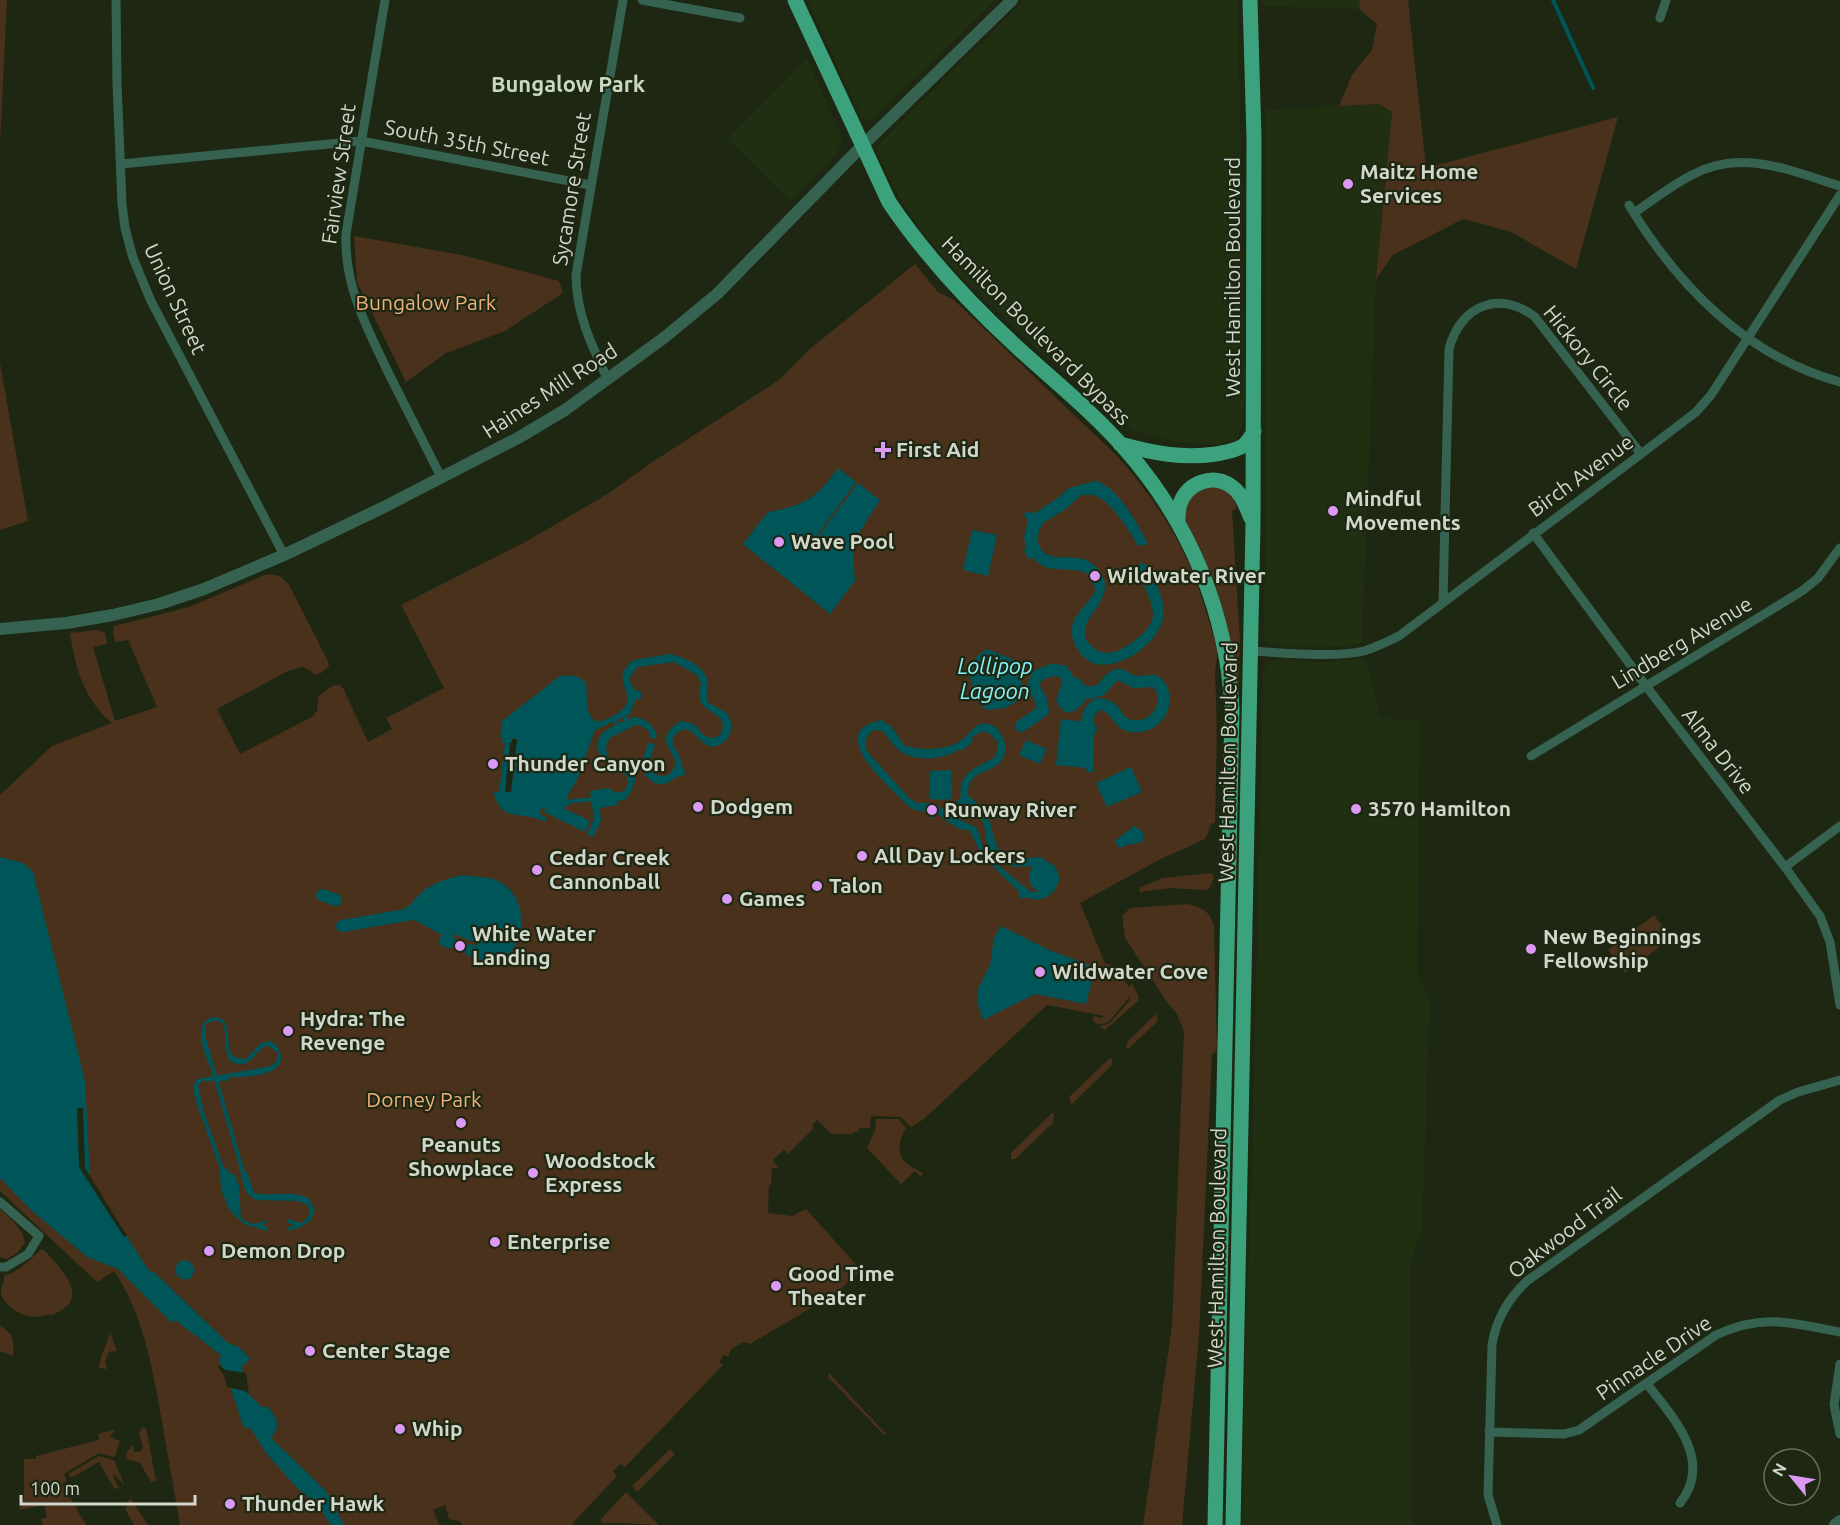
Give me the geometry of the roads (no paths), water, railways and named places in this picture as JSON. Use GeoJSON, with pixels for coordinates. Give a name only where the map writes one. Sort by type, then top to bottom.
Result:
{"type":"FeatureCollection","features":[{"type":"Feature","properties":{"kind":"main road","name":"Hamilton Boulevard Bypass"},"geometry":{"type":"LineString","coordinates":[[795,0],[889,202],[928,256],[973,304],[1120,444],[1144,471],[1178,523]]}},
{"type":"Feature","properties":{"kind":"main road","name":"West Hamilton Boulevard"},"geometry":{"type":"LineString","coordinates":[[1233,1525],[1254,524],[1254,138],[1250,0]]}},
{"type":"Feature","properties":{"kind":"main road"},"geometry":{"type":"LineString","coordinates":[[1120,444],[1157,454],[1181,457],[1205,456],[1230,452],[1241,447],[1254,431]]}},
{"type":"Feature","properties":{"kind":"main road"},"geometry":{"type":"LineString","coordinates":[[1178,523],[1180,504],[1189,490],[1206,480],[1218,480],[1237,492],[1254,524]]}},
{"type":"Feature","properties":{"kind":"main road","name":"West Hamilton Boulevard"},"geometry":{"type":"LineString","coordinates":[[1178,523],[1196,557],[1220,624],[1228,662],[1232,709],[1215,1525]]}},
{"type":"Feature","properties":{"kind":"street","name":"Union Street"},"geometry":{"type":"LineString","coordinates":[[116,0],[122,204],[125,228],[133,258],[141,280],[284,555]]}},
{"type":"Feature","properties":{"kind":"street","name":"Fairview Street"},"geometry":{"type":"LineString","coordinates":[[385,0],[346,234],[348,274],[360,313],[441,477]]}},
{"type":"Feature","properties":{"kind":"street","name":"Sycamore Street"},"geometry":{"type":"LineString","coordinates":[[608,380],[583,323],[576,285],[576,266],[623,0]]}},
{"type":"Feature","properties":{"kind":"street"},"geometry":{"type":"LineString","coordinates":[[642,0],[740,18]]}},
{"type":"Feature","properties":{"kind":"street","name":"Haines Mill Road"},"geometry":{"type":"LineString","coordinates":[[0,629],[66,623],[159,604],[204,589],[284,555],[519,438],[566,410],[665,338],[717,294],[862,145],[1011,0]]}},
{"type":"Feature","properties":{"kind":"street"},"geometry":{"type":"LineString","coordinates":[[1660,18],[1666,0]]}},
{"type":"Feature","properties":{"kind":"street","name":"South 35th Street"},"geometry":{"type":"LineString","coordinates":[[121,164],[361,141],[590,185]]}},
{"type":"Feature","properties":{"kind":"street"},"geometry":{"type":"LineString","coordinates":[[1840,186],[1765,163],[1729,162],[1708,167],[1691,175],[1631,209],[1663,256],[1707,305],[1748,338],[1774,355],[1802,369],[1840,382]]}},
{"type":"Feature","properties":{"kind":"street","name":"Birch Avenue"},"geometry":{"type":"LineString","coordinates":[[1252,651],[1343,654],[1363,651],[1399,636],[1696,412],[1711,395],[1840,195]]}},
{"type":"Feature","properties":{"kind":"street","name":"Hickory Circle"},"geometry":{"type":"LineString","coordinates":[[1443,602],[1449,349],[1453,335],[1467,315],[1487,304],[1512,304],[1525,309],[1535,317],[1641,454]]}},
{"type":"Feature","properties":{"kind":"street","name":"Alma Drive"},"geometry":{"type":"LineString","coordinates":[[1533,534],[1820,916],[1826,929],[1840,1005]]}},
{"type":"Feature","properties":{"kind":"street","name":"Lindberg Avenue"},"geometry":{"type":"LineString","coordinates":[[1531,756],[1802,591],[1818,578],[1840,548]]}},
{"type":"Feature","properties":{"kind":"street"},"geometry":{"type":"LineString","coordinates":[[1785,867],[1840,826]]}},
{"type":"Feature","properties":{"kind":"street","name":"Oakwood Trail"},"geometry":{"type":"LineString","coordinates":[[1497,1525],[1488,1495],[1493,1338],[1497,1322],[1515,1293],[1536,1274],[1772,1106],[1798,1092],[1840,1080]]}},
{"type":"Feature","properties":{"kind":"street"},"geometry":{"type":"LineString","coordinates":[[0,1202],[39,1236],[28,1254],[6,1267],[0,1267]]}},
{"type":"Feature","properties":{"kind":"street","name":"Pinnacle Drive"},"geometry":{"type":"LineString","coordinates":[[1489,1432],[1564,1434],[1579,1430],[1716,1335],[1734,1327],[1763,1321],[1782,1321],[1840,1332]]}},
{"type":"Feature","properties":{"kind":"street"},"geometry":{"type":"LineString","coordinates":[[1840,1364],[1834,1406],[1840,1434]]}},
{"type":"Feature","properties":{"kind":"street"},"geometry":{"type":"LineString","coordinates":[[1647,1384],[1676,1421],[1685,1436],[1690,1453],[1693,1467],[1692,1480],[1689,1490],[1680,1503]]}},
{"type":"Feature","properties":{"kind":"street"},"geometry":{"type":"LineString","coordinates":[[1835,1525],[1840,1521]]}},
{"type":"Feature","properties":{"kind":"water","name":"Wave Pool"},"geometry":{"type":"Polygon","coordinates":[[[838,468],[856,482],[814,542],[858,483],[880,500],[857,536],[853,554],[855,581],[830,614],[743,544],[768,512],[791,507],[809,499],[823,487],[838,468]]]}},
{"type":"Feature","properties":{"kind":"water","name":"Wildwater River"},"geometry":{"type":"Polygon","coordinates":[[[1095,481],[1103,484],[1119,498],[1148,544],[1138,546],[1126,526],[1108,504],[1091,495],[1081,495],[1067,508],[1043,523],[1037,537],[1040,548],[1046,554],[1090,562],[1103,576],[1105,589],[1088,621],[1085,638],[1104,653],[1114,652],[1136,640],[1152,622],[1151,603],[1138,566],[1139,563],[1149,565],[1162,601],[1164,613],[1162,623],[1149,643],[1139,651],[1129,658],[1106,665],[1093,663],[1086,659],[1072,637],[1073,622],[1096,589],[1086,573],[1044,566],[1033,557],[1029,560],[1024,551],[1028,520],[1024,516],[1025,512],[1035,513],[1069,488],[1095,481]]]}},
{"type":"Feature","properties":{"kind":"water"},"geometry":{"type":"Polygon","coordinates":[[[972,530],[997,535],[988,576],[963,570],[972,530]]]}},
{"type":"Feature","properties":{"kind":"water","name":"Lollipop Lagoon"},"geometry":{"type":"Polygon","coordinates":[[[987,649],[1017,661],[1020,668],[1023,696],[1005,708],[987,710],[974,698],[969,672],[977,656],[987,649]]]}},
{"type":"Feature","properties":{"kind":"water"},"geometry":{"type":"Polygon","coordinates":[[[669,654],[681,657],[698,667],[708,682],[708,702],[725,712],[730,718],[731,730],[727,739],[713,747],[703,743],[688,730],[679,731],[673,738],[674,747],[686,772],[683,776],[664,784],[652,781],[645,775],[641,766],[648,743],[655,744],[649,763],[654,774],[665,776],[673,770],[676,762],[665,740],[673,726],[682,721],[689,723],[696,726],[704,735],[715,738],[721,733],[723,726],[720,718],[702,705],[699,697],[701,684],[697,675],[674,662],[637,667],[629,679],[634,689],[641,692],[641,699],[636,699],[630,714],[595,730],[577,780],[567,796],[569,805],[563,808],[590,821],[585,832],[544,812],[545,808],[542,808],[539,813],[547,818],[545,822],[536,818],[513,815],[502,809],[493,791],[499,792],[505,743],[502,743],[503,738],[500,738],[502,721],[560,676],[578,677],[584,680],[589,713],[595,721],[607,719],[623,709],[627,702],[623,675],[634,660],[669,654]],[[512,739],[506,792],[511,792],[517,739],[512,739]]]}},
{"type":"Feature","properties":{"kind":"water"},"geometry":{"type":"Polygon","coordinates":[[[1071,677],[1083,683],[1088,697],[1076,710],[1067,712],[1063,711],[1056,700],[1063,680],[1071,677]]]}},
{"type":"Feature","properties":{"kind":"water"},"geometry":{"type":"Polygon","coordinates":[[[634,717],[648,722],[657,736],[654,739],[650,737],[649,731],[635,725],[608,741],[606,748],[609,758],[628,765],[635,779],[625,800],[617,801],[617,805],[600,808],[601,821],[593,837],[587,834],[594,819],[590,791],[608,788],[617,793],[624,791],[628,785],[623,772],[602,761],[598,751],[600,737],[610,728],[634,717]]]}},
{"type":"Feature","properties":{"kind":"water"},"geometry":{"type":"Polygon","coordinates":[[[1061,719],[1095,723],[1094,726],[1098,727],[1094,736],[1093,772],[1087,772],[1086,768],[1056,765],[1061,719]]]}},
{"type":"Feature","properties":{"kind":"water","name":"Runway River"},"geometry":{"type":"Polygon","coordinates":[[[882,720],[891,726],[904,745],[926,749],[942,748],[957,743],[981,724],[993,726],[998,730],[1004,741],[1005,754],[997,765],[972,780],[968,795],[981,807],[990,822],[999,850],[994,857],[988,848],[981,818],[965,804],[957,818],[977,828],[983,847],[992,860],[1032,892],[1039,892],[1032,887],[1029,881],[1029,874],[1033,866],[1008,865],[1017,859],[1040,857],[1055,866],[1060,878],[1055,890],[1042,899],[1025,897],[1023,899],[1018,896],[1020,893],[982,855],[969,830],[959,829],[934,812],[932,820],[926,812],[912,809],[906,804],[865,759],[859,746],[858,735],[865,726],[882,720]],[[873,730],[866,738],[866,750],[909,798],[917,803],[933,803],[950,813],[961,797],[962,782],[965,776],[994,758],[997,750],[998,742],[983,731],[972,737],[973,741],[962,751],[960,749],[940,757],[917,758],[900,751],[883,731],[873,730]]]}},
{"type":"Feature","properties":{"kind":"water"},"geometry":{"type":"Polygon","coordinates":[[[1026,740],[1047,749],[1040,764],[1019,755],[1026,740]]]}},
{"type":"Feature","properties":{"kind":"water"},"geometry":{"type":"Polygon","coordinates":[[[1131,767],[1142,792],[1107,807],[1096,783],[1131,767]]]}},
{"type":"Feature","properties":{"kind":"water"},"geometry":{"type":"Polygon","coordinates":[[[951,770],[952,799],[930,799],[929,771],[951,770]]]}},
{"type":"Feature","properties":{"kind":"water"},"geometry":{"type":"Polygon","coordinates":[[[1134,826],[1143,832],[1143,841],[1118,847],[1115,841],[1134,826]]]}},
{"type":"Feature","properties":{"kind":"water"},"geometry":{"type":"Polygon","coordinates":[[[0,857],[23,863],[33,872],[85,1081],[90,1178],[147,1268],[154,1272],[228,1343],[239,1347],[250,1359],[242,1367],[245,1391],[262,1407],[268,1407],[274,1415],[277,1426],[271,1438],[326,1491],[344,1525],[331,1525],[318,1505],[297,1488],[266,1453],[251,1429],[243,1426],[225,1370],[219,1364],[221,1355],[175,1320],[172,1323],[118,1269],[87,1257],[31,1210],[0,1178],[0,857]]]}},
{"type":"Feature","properties":{"kind":"water"},"geometry":{"type":"Polygon","coordinates":[[[463,875],[496,880],[514,895],[519,905],[521,928],[513,949],[505,958],[496,954],[489,957],[474,954],[477,943],[453,934],[450,942],[445,941],[446,937],[412,919],[403,917],[402,910],[427,888],[463,875]]]}},
{"type":"Feature","properties":{"kind":"water","name":"Wildwater Cove"},"geometry":{"type":"Polygon","coordinates":[[[1001,926],[1049,950],[1095,967],[1086,1004],[1035,994],[983,1020],[977,1002],[978,989],[990,965],[994,938],[1001,926]]]}},
{"type":"Feature","properties":{"kind":"water"},"geometry":{"type":"Polygon","coordinates":[[[212,1017],[222,1019],[225,1024],[229,1049],[234,1057],[246,1059],[261,1043],[271,1041],[280,1052],[280,1064],[275,1069],[261,1074],[231,1077],[226,1081],[202,1081],[198,1086],[203,1107],[198,1107],[193,1089],[197,1079],[266,1067],[277,1060],[277,1052],[268,1046],[260,1050],[248,1062],[238,1064],[231,1061],[227,1054],[224,1028],[222,1023],[216,1021],[206,1024],[205,1029],[212,1059],[212,1064],[209,1065],[202,1046],[201,1032],[202,1026],[212,1017]]]}},
{"type":"Feature","properties":{"kind":"water"},"geometry":{"type":"Polygon","coordinates":[[[228,1168],[229,1174],[234,1173],[239,1186],[241,1218],[254,1224],[267,1220],[262,1225],[267,1227],[267,1231],[244,1224],[230,1211],[221,1190],[220,1170],[228,1168]]]}},
{"type":"Feature","properties":{"kind":"water"},"geometry":{"type":"Polygon","coordinates":[[[247,1172],[254,1193],[297,1194],[309,1199],[315,1209],[311,1220],[301,1227],[287,1231],[294,1225],[288,1223],[288,1219],[301,1223],[307,1217],[310,1211],[308,1205],[298,1201],[253,1198],[246,1190],[241,1175],[247,1172]]]}},
{"type":"Feature","properties":{"kind":"water"},"geometry":{"type":"Polygon","coordinates":[[[186,1260],[195,1270],[191,1278],[185,1280],[177,1276],[175,1268],[179,1262],[186,1260]]]}},
{"type":"Feature","properties":{"kind":"waterway"},"geometry":{"type":"LineString","coordinates":[[1553,0],[1593,88]]}},
{"type":"Feature","properties":{"kind":"waterway"},"geometry":{"type":"LineString","coordinates":[[1021,726],[1043,711],[1041,700],[1033,686],[1037,676],[1051,670],[1063,671],[1073,687],[1088,693],[1101,690],[1116,675],[1121,675],[1134,682],[1155,681],[1160,687],[1164,700],[1162,707],[1159,714],[1148,724],[1140,726],[1125,724],[1111,708],[1098,704],[1088,716],[1088,733]]}},
{"type":"Feature","properties":{"kind":"waterway"},"geometry":{"type":"LineString","coordinates":[[624,717],[627,720]]}},
{"type":"Feature","properties":{"kind":"waterway","name":"Thunder Canyon"},"geometry":{"type":"LineString","coordinates":[[566,802],[594,799]]}},
{"type":"Feature","properties":{"kind":"waterway"},"geometry":{"type":"LineString","coordinates":[[322,895],[336,900]]}},
{"type":"Feature","properties":{"kind":"waterway"},"geometry":{"type":"LineString","coordinates":[[342,926],[418,913]]}},
{"type":"Feature","properties":{"kind":"waterway"},"geometry":{"type":"LineString","coordinates":[[445,941],[450,942]]}},
{"type":"Feature","properties":{"kind":"waterway"},"geometry":{"type":"LineString","coordinates":[[470,950],[491,954]]}},
{"type":"Feature","properties":{"kind":"waterway"},"geometry":{"type":"LineString","coordinates":[[211,1062],[244,1176]]}},
{"type":"Feature","properties":{"kind":"waterway"},"geometry":{"type":"LineString","coordinates":[[200,1107],[223,1171]]}},
{"type":"Feature","properties":{"kind":"place","name":"Maitz Home Services"},"geometry":{"type":"Point","coordinates":[1348,184]}},
{"type":"Feature","properties":{"kind":"place","name":"First Aid"},"geometry":{"type":"Point","coordinates":[883,450]}},
{"type":"Feature","properties":{"kind":"place","name":"Mindful Movements"},"geometry":{"type":"Point","coordinates":[1333,511]}},
{"type":"Feature","properties":{"kind":"place","name":"Wave Pool"},"geometry":{"type":"Point","coordinates":[779,542]}},
{"type":"Feature","properties":{"kind":"place","name":"Wildwater River"},"geometry":{"type":"Point","coordinates":[1095,576]}},
{"type":"Feature","properties":{"kind":"place","name":"Thunder Canyon"},"geometry":{"type":"Point","coordinates":[493,764]}},
{"type":"Feature","properties":{"kind":"place","name":"Dodgem"},"geometry":{"type":"Point","coordinates":[698,807]}},
{"type":"Feature","properties":{"kind":"place","name":"3570 Hamilton"},"geometry":{"type":"Point","coordinates":[1356,809]}},
{"type":"Feature","properties":{"kind":"place","name":"Runway River"},"geometry":{"type":"Point","coordinates":[932,810]}},
{"type":"Feature","properties":{"kind":"place","name":"All Day Lockers"},"geometry":{"type":"Point","coordinates":[862,856]}},
{"type":"Feature","properties":{"kind":"place","name":"Cedar Creek Cannonball"},"geometry":{"type":"Point","coordinates":[537,870]}},
{"type":"Feature","properties":{"kind":"place","name":"Talon"},"geometry":{"type":"Point","coordinates":[817,886]}},
{"type":"Feature","properties":{"kind":"place","name":"Games"},"geometry":{"type":"Point","coordinates":[727,899]}},
{"type":"Feature","properties":{"kind":"place","name":"White Water Landing"},"geometry":{"type":"Point","coordinates":[460,946]}},
{"type":"Feature","properties":{"kind":"place","name":"New Beginnings Fellowship"},"geometry":{"type":"Point","coordinates":[1531,949]}},
{"type":"Feature","properties":{"kind":"place","name":"Wildwater Cove"},"geometry":{"type":"Point","coordinates":[1040,972]}},
{"type":"Feature","properties":{"kind":"place","name":"Hydra: The Revenge"},"geometry":{"type":"Point","coordinates":[288,1031]}},
{"type":"Feature","properties":{"kind":"place","name":"Peanuts Showplace"},"geometry":{"type":"Point","coordinates":[461,1123]}},
{"type":"Feature","properties":{"kind":"place","name":"Woodstock Express"},"geometry":{"type":"Point","coordinates":[533,1173]}},
{"type":"Feature","properties":{"kind":"place","name":"Enterprise"},"geometry":{"type":"Point","coordinates":[495,1242]}},
{"type":"Feature","properties":{"kind":"place","name":"Demon Drop"},"geometry":{"type":"Point","coordinates":[209,1251]}},
{"type":"Feature","properties":{"kind":"place","name":"Good Time Theater"},"geometry":{"type":"Point","coordinates":[776,1286]}},
{"type":"Feature","properties":{"kind":"place","name":"Center Stage"},"geometry":{"type":"Point","coordinates":[310,1351]}},
{"type":"Feature","properties":{"kind":"place","name":"Whip"},"geometry":{"type":"Point","coordinates":[400,1429]}},
{"type":"Feature","properties":{"kind":"place","name":"Thunder Hawk"},"geometry":{"type":"Point","coordinates":[230,1504]}},
{"type":"Feature","properties":{"kind":"district","name":"Bungalow Park"},"geometry":{"type":"Point","coordinates":[568,84]}},
{"type":"Feature","properties":{"kind":"park label","name":"Dorney Park"},"geometry":{"type":"Point","coordinates":[424,1100]}}]}
